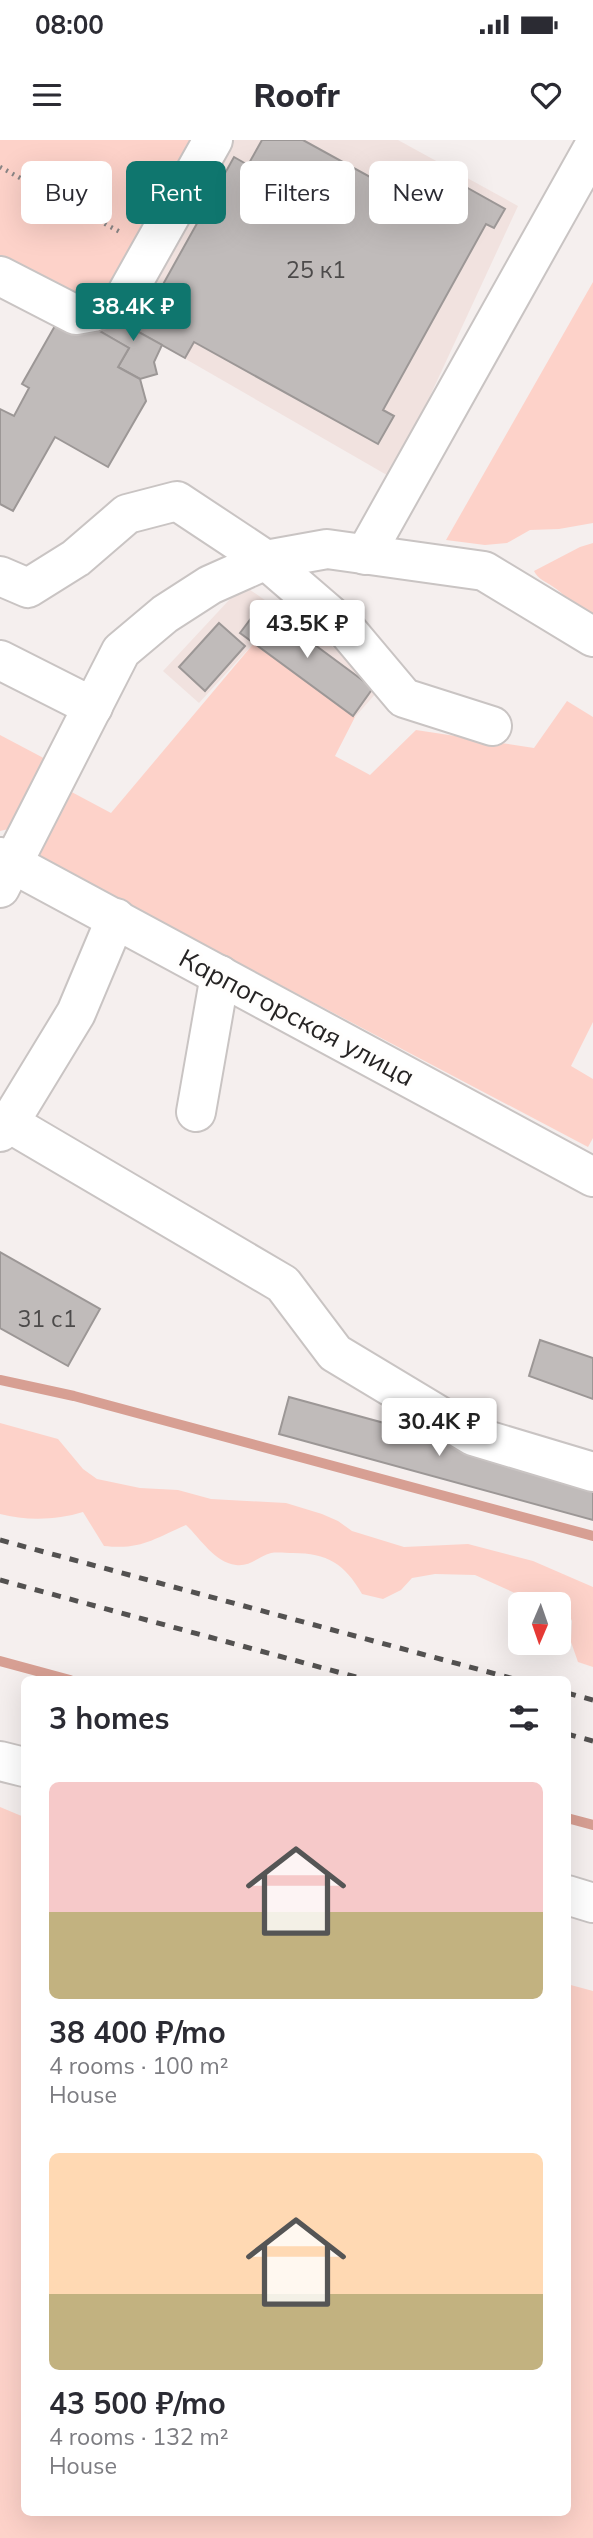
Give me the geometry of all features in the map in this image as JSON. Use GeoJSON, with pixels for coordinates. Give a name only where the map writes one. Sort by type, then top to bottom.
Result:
{"type":"FeatureCollection","features":[{"type":"Feature","properties":{"kind":"lane"},"geometry":{"type":"LineString","coordinates":[[0,276],[76,316],[123,300],[213,140]]}},
{"type":"Feature","properties":{"kind":"lane"},"geometry":{"type":"LineString","coordinates":[[365,555],[593,148]]}},
{"type":"Feature","properties":{"kind":"lane"},"geometry":{"type":"LineString","coordinates":[[0,576],[28,588],[76,558],[127,514],[177,501],[266,560],[346,629],[404,698],[492,726]]}},
{"type":"Feature","properties":{"kind":"lane"},"geometry":{"type":"LineString","coordinates":[[5,870],[121,652],[165,614],[210,585],[266,560],[327,549],[484,571],[593,637]]}},
{"type":"Feature","properties":{"kind":"lane"},"geometry":{"type":"LineString","coordinates":[[0,660],[93,707]]}},
{"type":"Feature","properties":{"kind":"lane","name":"Карпогорская улица"},"geometry":{"type":"LineString","coordinates":[[5,870],[116,918],[593,1177]]}},
{"type":"Feature","properties":{"kind":"lane"},"geometry":{"type":"LineString","coordinates":[[116,918],[76,1013],[3,1126],[283,1284],[335,1353],[473,1436],[593,1472]]}},
{"type":"Feature","properties":{"kind":"lane"},"geometry":{"type":"LineString","coordinates":[[196,1112],[220,975]]}},
{"type":"Feature","properties":{"kind":"lane"},"geometry":{"type":"LineString","coordinates":[[0,1761],[21,1766]]}},
{"type":"Feature","properties":{"kind":"lane"},"geometry":{"type":"LineString","coordinates":[[571,1896],[593,1903]]}},
{"type":"Feature","properties":{"kind":"path"},"geometry":{"type":"LineString","coordinates":[[0,167],[152,249]]}},
{"type":"Feature","properties":{"kind":"shaded area"},"geometry":{"type":"Polygon","coordinates":[[[0,140],[398,140],[436,161],[369,161],[369,224],[468,224],[468,178],[518,206],[392,478],[137,331],[93,312],[0,262],[0,140]]]}},
{"type":"Feature","properties":{"kind":"shaded area"},"geometry":{"type":"Polygon","coordinates":[[[0,140],[194,140],[182,161],[126,161],[126,224],[147,224],[111,287],[73,296],[0,256],[0,140]]]}},
{"type":"Feature","properties":{"kind":"shaded area"},"geometry":{"type":"Polygon","coordinates":[[[593,282],[593,523],[559,529],[530,530],[507,543],[485,545],[446,540],[593,282]]]}},
{"type":"Feature","properties":{"kind":"shaded area"},"geometry":{"type":"Polygon","coordinates":[[[593,543],[593,620],[534,571],[593,543]]]}},
{"type":"Feature","properties":{"kind":"shaded area"},"geometry":{"type":"Polygon","coordinates":[[[243,585],[385,683],[355,717],[254,643],[199,703],[163,671],[243,585]]]}},
{"type":"Feature","properties":{"kind":"shaded area"},"geometry":{"type":"Polygon","coordinates":[[[254,643],[355,717],[335,756],[370,775],[416,730],[534,748],[567,701],[593,717],[593,1022],[571,1066],[593,1079],[593,1138],[588,1147],[254,971],[58,878],[43,863],[36,847],[66,789],[111,813],[254,643]]]}},
{"type":"Feature","properties":{"kind":"shaded area"},"geometry":{"type":"Polygon","coordinates":[[[0,735],[53,763],[17,827],[0,831],[0,735]]]}},
{"type":"Feature","properties":{"kind":"shaded area"},"geometry":{"type":"Polygon","coordinates":[[[0,1423],[58,1439],[83,1469],[97,1479],[140,1488],[178,1490],[211,1499],[286,1503],[322,1514],[352,1531],[404,1547],[468,1544],[533,1561],[593,1587],[593,1667],[578,1662],[571,1642],[571,1592],[513,1592],[475,1575],[435,1574],[412,1578],[401,1590],[383,1599],[362,1594],[342,1568],[316,1555],[273,1553],[246,1564],[228,1563],[214,1555],[186,1525],[138,1545],[117,1547],[104,1546],[83,1512],[42,1519],[0,1514],[0,1423]]]}},
{"type":"Feature","properties":{"kind":"shaded area"},"geometry":{"type":"Polygon","coordinates":[[[0,1807],[21,1816],[21,2516],[571,2516],[571,1985],[593,1991],[593,2538],[0,2538],[0,1807]]]}},
{"type":"Feature","properties":{"kind":"building"},"geometry":{"type":"Polygon","coordinates":[[[262,140],[303,140],[341,161],[250,161],[262,140]]]}},
{"type":"Feature","properties":{"kind":"building"},"geometry":{"type":"Polygon","coordinates":[[[234,157],[241,161],[240,224],[355,224],[355,169],[369,176],[369,224],[468,224],[468,188],[505,209],[494,228],[486,224],[383,410],[394,416],[378,444],[194,342],[185,358],[137,331],[197,224],[226,224],[226,171],[234,157]]]}},
{"type":"Feature","properties":{"kind":"building"},"geometry":{"type":"Polygon","coordinates":[[[122,310],[149,310],[137,331],[162,345],[154,362],[157,374],[140,379],[118,367],[129,348],[96,329],[122,310]]]}},
{"type":"Feature","properties":{"kind":"building"},"geometry":{"type":"Polygon","coordinates":[[[56,324],[96,329],[129,348],[118,367],[140,379],[146,401],[108,467],[55,437],[13,511],[0,504],[0,409],[14,416],[29,388],[22,384],[56,324]]]}},
{"type":"Feature","properties":{"kind":"building"},"geometry":{"type":"Polygon","coordinates":[[[261,605],[373,688],[353,716],[240,633],[261,605]]]}},
{"type":"Feature","properties":{"kind":"building"},"geometry":{"type":"Polygon","coordinates":[[[219,623],[245,646],[205,691],[179,667],[219,623]]]}},
{"type":"Feature","properties":{"kind":"building"},"geometry":{"type":"Polygon","coordinates":[[[0,1252],[100,1309],[68,1366],[0,1328],[0,1252]]]}},
{"type":"Feature","properties":{"kind":"building"},"geometry":{"type":"Polygon","coordinates":[[[540,1340],[593,1358],[593,1399],[529,1376],[540,1340]]]}},
{"type":"Feature","properties":{"kind":"building"},"geometry":{"type":"Polygon","coordinates":[[[289,1397],[593,1480],[593,1520],[279,1434],[289,1397]]]}},
{"type":"Feature","properties":{"kind":"waterway"},"geometry":{"type":"LineString","coordinates":[[0,1380],[74,1396],[593,1536]]}},
{"type":"Feature","properties":{"kind":"waterway"},"geometry":{"type":"LineString","coordinates":[[0,1661],[55,1676]]}},
{"type":"Feature","properties":{"kind":"waterway"},"geometry":{"type":"LineString","coordinates":[[571,1819],[593,1825]]}},
{"type":"Feature","properties":{"kind":"railway"},"geometry":{"type":"LineString","coordinates":[[0,1540],[503,1676]]}},
{"type":"Feature","properties":{"kind":"railway"},"geometry":{"type":"LineString","coordinates":[[0,1580],[352,1676]]}},
{"type":"Feature","properties":{"kind":"railway"},"geometry":{"type":"LineString","coordinates":[[571,1694],[593,1700]]}},
{"type":"Feature","properties":{"kind":"railway"},"geometry":{"type":"LineString","coordinates":[[571,1735],[593,1741]]}}]}
